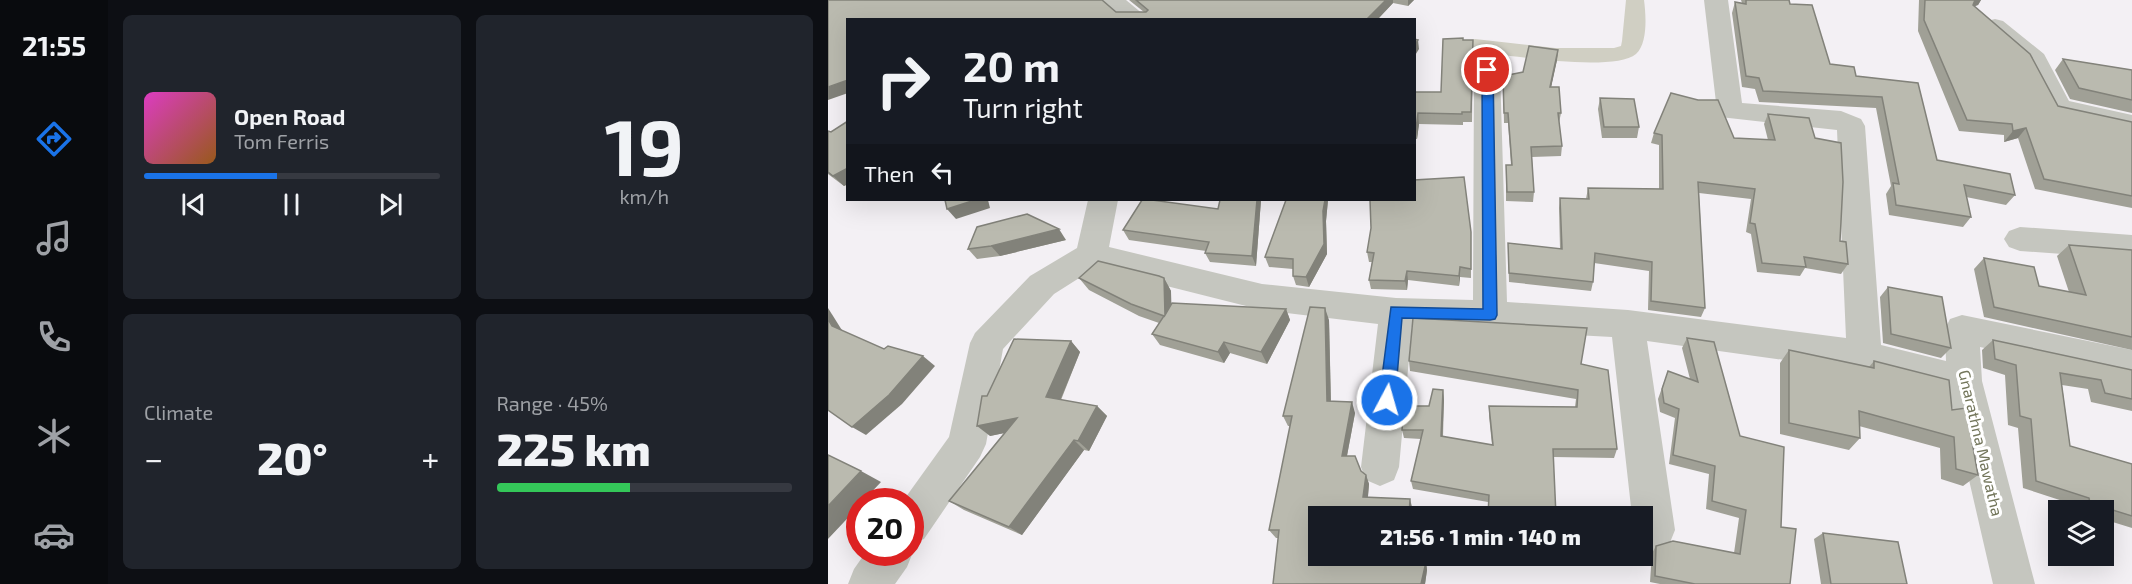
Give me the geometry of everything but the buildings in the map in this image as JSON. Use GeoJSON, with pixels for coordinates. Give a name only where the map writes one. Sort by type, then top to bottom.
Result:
{"type":"FeatureCollection","features":[{"type":"Feature","properties":{"kind":"street"},"geometry":{"type":"LineString","coordinates":[[1111,0],[1135,18]]}},
{"type":"Feature","properties":{"kind":"street"},"geometry":{"type":"LineString","coordinates":[[1716,0],[1730,111],[1841,120],[1851,126],[1864,356]]}},
{"type":"Feature","properties":{"kind":"street"},"geometry":{"type":"LineString","coordinates":[[1980,14],[2035,59],[2059,108],[2132,124]]}},
{"type":"Feature","properties":{"kind":"street"},"geometry":{"type":"LineString","coordinates":[[1487,70],[1490,315]]}},
{"type":"Feature","properties":{"kind":"street"},"geometry":{"type":"LineString","coordinates":[[1091,255],[1103,201]]}},
{"type":"Feature","properties":{"kind":"street"},"geometry":{"type":"LineString","coordinates":[[2020,239],[2132,247]]}},
{"type":"Feature","properties":{"kind":"street"},"geometry":{"type":"LineString","coordinates":[[924,505],[967,444],[987,343],[1042,285],[1091,255],[1262,297],[1396,312],[1490,315],[1628,324],[1864,356],[1964,381]]}},
{"type":"Feature","properties":{"kind":"street"},"geometry":{"type":"LineString","coordinates":[[1380,467],[1396,312]]}},
{"type":"Feature","properties":{"kind":"street"},"geometry":{"type":"LineString","coordinates":[[1628,324],[1654,530]]}},
{"type":"Feature","properties":{"kind":"street","name":"Gnarathna Mawatha"},"geometry":{"type":"LineString","coordinates":[[2014,584],[1964,381],[1962,329],[2132,365]]}},
{"type":"Feature","properties":{"kind":"street"},"geometry":{"type":"LineString","coordinates":[[869,584],[882,566]]}},
{"type":"Feature","properties":{"kind":"waterway"},"geometry":{"type":"LineString","coordinates":[[1475,45],[1578,56],[1617,54],[1630,47],[1635,26],[1635,0]]}},
{"type":"Feature","properties":{"kind":"route"},"geometry":{"type":"LineString","coordinates":[[1387,400],[1396,312],[1490,315],[1487,70]]}}]}
